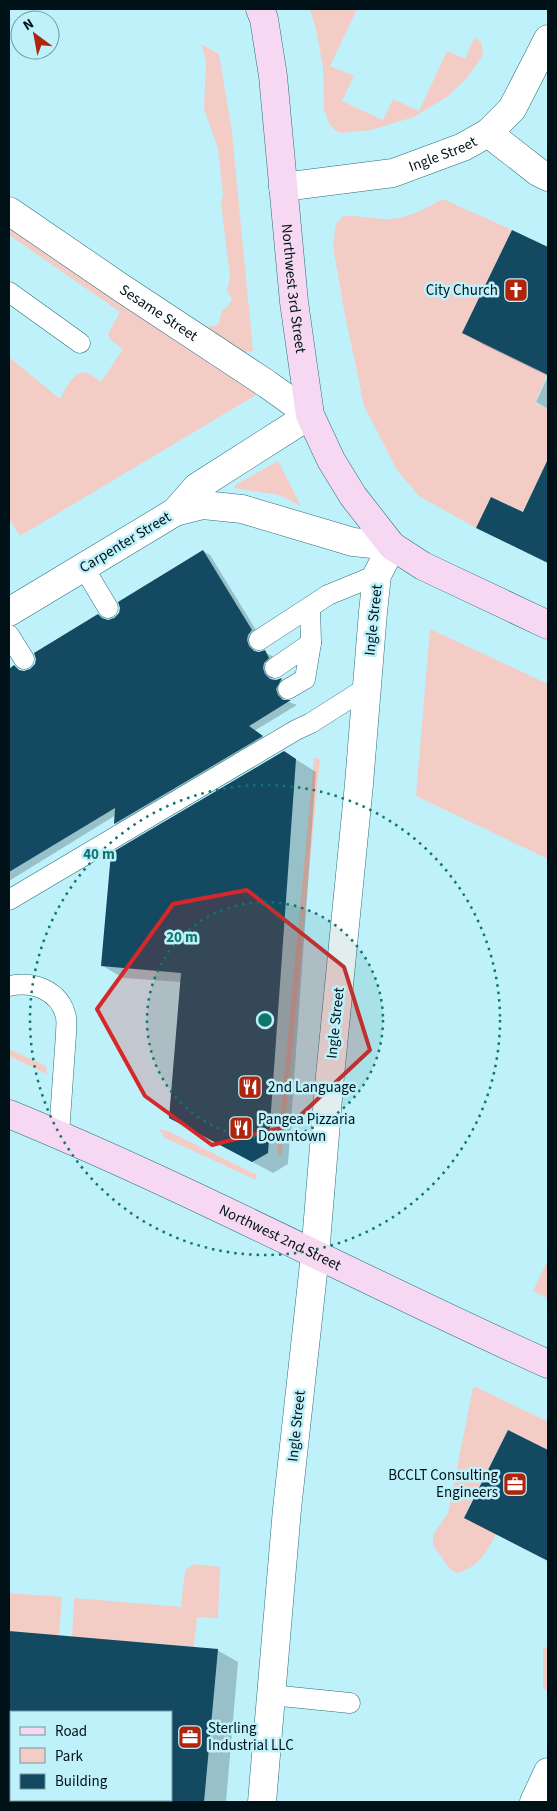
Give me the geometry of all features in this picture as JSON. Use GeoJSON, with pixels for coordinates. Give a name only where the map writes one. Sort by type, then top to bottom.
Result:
{"type":"FeatureCollection","features":[{"type":"Feature","properties":{"kind":"main road","name":"Northwest 3rd Street"},"geometry":{"type":"LineString","coordinates":[[260,9],[264,19],[273,76],[294,302],[310,415],[331,460],[353,496],[392,546],[424,566],[548,625]]}},
{"type":"Feature","properties":{"kind":"main road","name":"Northwest 2nd Street"},"geometry":{"type":"LineString","coordinates":[[9,1114],[59,1134],[548,1364]]}},
{"type":"Feature","properties":{"kind":"street","name":"Ingle Street"},"geometry":{"type":"LineString","coordinates":[[283,187],[393,173],[463,147],[488,132],[512,109],[548,39]]}},
{"type":"Feature","properties":{"kind":"street"},"geometry":{"type":"LineString","coordinates":[[488,132],[538,172],[548,177]]}},
{"type":"Feature","properties":{"kind":"street","name":"Sesame Street"},"geometry":{"type":"LineString","coordinates":[[9,210],[310,415]]}},
{"type":"Feature","properties":{"kind":"street","name":"Carpenter Street"},"geometry":{"type":"LineString","coordinates":[[9,612],[175,512],[197,487],[310,415]]}},
{"type":"Feature","properties":{"kind":"street","name":"Northwest 3rd Street"},"geometry":{"type":"LineString","coordinates":[[175,512],[203,505],[242,509],[353,542],[392,546]]}},
{"type":"Feature","properties":{"kind":"street","name":"Ingle Street"},"geometry":{"type":"LineString","coordinates":[[262,1802],[287,1510],[315,1254],[377,575],[392,546]]}},
{"type":"Feature","properties":{"kind":"street"},"geometry":{"type":"LineString","coordinates":[[534,1802],[548,1772]]}},
{"type":"Feature","properties":{"kind":"lane"},"geometry":{"type":"LineString","coordinates":[[9,292],[80,343]]}},
{"type":"Feature","properties":{"kind":"lane"},"geometry":{"type":"LineString","coordinates":[[84,568],[108,608]]}},
{"type":"Feature","properties":{"kind":"lane"},"geometry":{"type":"LineString","coordinates":[[259,640],[328,595],[377,575]]}},
{"type":"Feature","properties":{"kind":"lane"},"geometry":{"type":"LineString","coordinates":[[288,689],[305,679],[311,643],[310,607]]}},
{"type":"Feature","properties":{"kind":"lane"},"geometry":{"type":"LineString","coordinates":[[9,636],[24,659]]}},
{"type":"Feature","properties":{"kind":"lane"},"geometry":{"type":"LineString","coordinates":[[275,668],[311,643]]}},
{"type":"Feature","properties":{"kind":"lane"},"geometry":{"type":"LineString","coordinates":[[9,900],[270,745],[311,723],[366,688]]}},
{"type":"Feature","properties":{"kind":"lane"},"geometry":{"type":"LineString","coordinates":[[9,986],[19,984],[36,986],[50,992],[60,1002],[66,1017],[59,1134]]}},
{"type":"Feature","properties":{"kind":"lane"},"geometry":{"type":"LineString","coordinates":[[271,1696],[350,1703]]}},
{"type":"Feature","properties":{"kind":"highlighted area"},"geometry":{"type":"Polygon","coordinates":[[[247,890],[344,967],[370,1050],[289,1126],[212,1145],[145,1096],[97,1009],[173,904],[247,890]]]}},
{"type":"Feature","properties":{"kind":"green space"},"geometry":{"type":"Polygon","coordinates":[[[310,9],[357,9],[330,66],[354,76],[342,101],[383,120],[393,99],[419,111],[447,51],[465,59],[474,38],[481,42],[483,55],[466,79],[448,96],[414,117],[371,130],[341,133],[329,123],[324,109],[323,67],[310,9]]]}},
{"type":"Feature","properties":{"kind":"green space"},"geometry":{"type":"Polygon","coordinates":[[[201,44],[219,54],[232,132],[253,351],[245,352],[248,363],[201,330],[218,325],[222,311],[232,299],[227,290],[230,277],[221,203],[223,194],[218,148],[204,109],[206,61],[201,44]]]}},
{"type":"Feature","properties":{"kind":"green space"},"geometry":{"type":"Polygon","coordinates":[[[443,199],[512,230],[462,333],[547,375],[535,403],[548,409],[548,459],[523,512],[491,497],[476,528],[419,496],[397,470],[364,406],[333,246],[336,224],[343,216],[398,218],[418,212],[443,199]]]}},
{"type":"Feature","properties":{"kind":"green space"},"geometry":{"type":"Polygon","coordinates":[[[9,227],[259,391],[256,395],[20,536],[9,519],[9,357],[60,399],[71,381],[78,374],[87,373],[101,382],[123,349],[110,339],[108,334],[120,312],[9,235],[9,227]]]}},
{"type":"Feature","properties":{"kind":"green space"},"geometry":{"type":"Polygon","coordinates":[[[278,461],[301,506],[279,495],[234,488],[235,485],[278,461]]]}},
{"type":"Feature","properties":{"kind":"green space"},"geometry":{"type":"Polygon","coordinates":[[[430,629],[548,684],[548,859],[416,796],[430,629]]]}},
{"type":"Feature","properties":{"kind":"green space"},"geometry":{"type":"Polygon","coordinates":[[[314,758],[320,759],[282,1153],[280,1156],[277,1153],[314,758]]]}},
{"type":"Feature","properties":{"kind":"green space"},"geometry":{"type":"Polygon","coordinates":[[[9,1049],[46,1066],[47,1074],[9,1056],[9,1049]]]}},
{"type":"Feature","properties":{"kind":"green space"},"geometry":{"type":"Polygon","coordinates":[[[159,1129],[168,1131],[257,1175],[256,1180],[165,1138],[159,1129]]]}},
{"type":"Feature","properties":{"kind":"green space"},"geometry":{"type":"Polygon","coordinates":[[[548,1260],[548,1298],[533,1291],[548,1260]]]}},
{"type":"Feature","properties":{"kind":"green space"},"geometry":{"type":"Polygon","coordinates":[[[476,1387],[548,1422],[548,1450],[508,1430],[464,1517],[496,1534],[476,1564],[456,1573],[449,1568],[433,1545],[433,1535],[448,1513],[473,1388],[476,1387]]]}},
{"type":"Feature","properties":{"kind":"green space"},"geometry":{"type":"Polygon","coordinates":[[[194,1564],[220,1567],[218,1618],[197,1617],[194,1647],[72,1637],[74,1598],[181,1607],[185,1570],[194,1564]]]}},
{"type":"Feature","properties":{"kind":"green space"},"geometry":{"type":"Polygon","coordinates":[[[9,1593],[62,1597],[59,1636],[9,1631],[9,1593]]]}},
{"type":"Feature","properties":{"kind":"green space"},"geometry":{"type":"Polygon","coordinates":[[[543,1646],[548,1649],[548,1691],[543,1689],[543,1646]]]}},
{"type":"Feature","properties":{"kind":"building","name":"City Church"},"geometry":{"type":"Polygon","coordinates":[[[512,230],[548,247],[548,375],[462,333],[512,230]]]}},
{"type":"Feature","properties":{"kind":"building"},"geometry":{"type":"Polygon","coordinates":[[[548,459],[548,563],[476,528],[491,497],[523,512],[548,459]]]}},
{"type":"Feature","properties":{"kind":"building"},"geometry":{"type":"Polygon","coordinates":[[[203,550],[252,630],[247,640],[249,646],[254,651],[265,650],[269,658],[264,663],[265,674],[270,679],[282,678],[276,689],[278,695],[283,700],[291,700],[249,726],[263,736],[114,824],[115,808],[9,872],[9,669],[14,665],[19,670],[30,669],[35,664],[34,653],[98,614],[108,620],[114,618],[119,613],[118,602],[203,550]]]}},
{"type":"Feature","properties":{"kind":"building"},"geometry":{"type":"Polygon","coordinates":[[[284,751],[296,759],[268,1153],[252,1162],[169,1118],[181,973],[101,966],[111,853],[284,751]]]}},
{"type":"Feature","properties":{"kind":"building","name":"BCCLT Consulting Engineers"},"geometry":{"type":"Polygon","coordinates":[[[508,1430],[548,1450],[548,1561],[464,1518],[508,1430]]]}},
{"type":"Feature","properties":{"kind":"building","name":"Sterling Industrial LLC"},"geometry":{"type":"Polygon","coordinates":[[[9,1631],[218,1649],[204,1802],[171,1802],[172,1711],[9,1712],[9,1631]]]}},
{"type":"Feature","properties":{"kind":"place","name":"City Church"},"geometry":{"type":"Point","coordinates":[516,290]}},
{"type":"Feature","properties":{"kind":"place","name":"2nd Language"},"geometry":{"type":"Point","coordinates":[250,1087]}},
{"type":"Feature","properties":{"kind":"place","name":"Pangea Pizzaria Downtown"},"geometry":{"type":"Point","coordinates":[241,1128]}},
{"type":"Feature","properties":{"kind":"place","name":"BCCLT Consulting Engineers"},"geometry":{"type":"Point","coordinates":[515,1484]}},
{"type":"Feature","properties":{"kind":"place","name":"Sterling Industrial LLC"},"geometry":{"type":"Point","coordinates":[190,1737]}}]}
